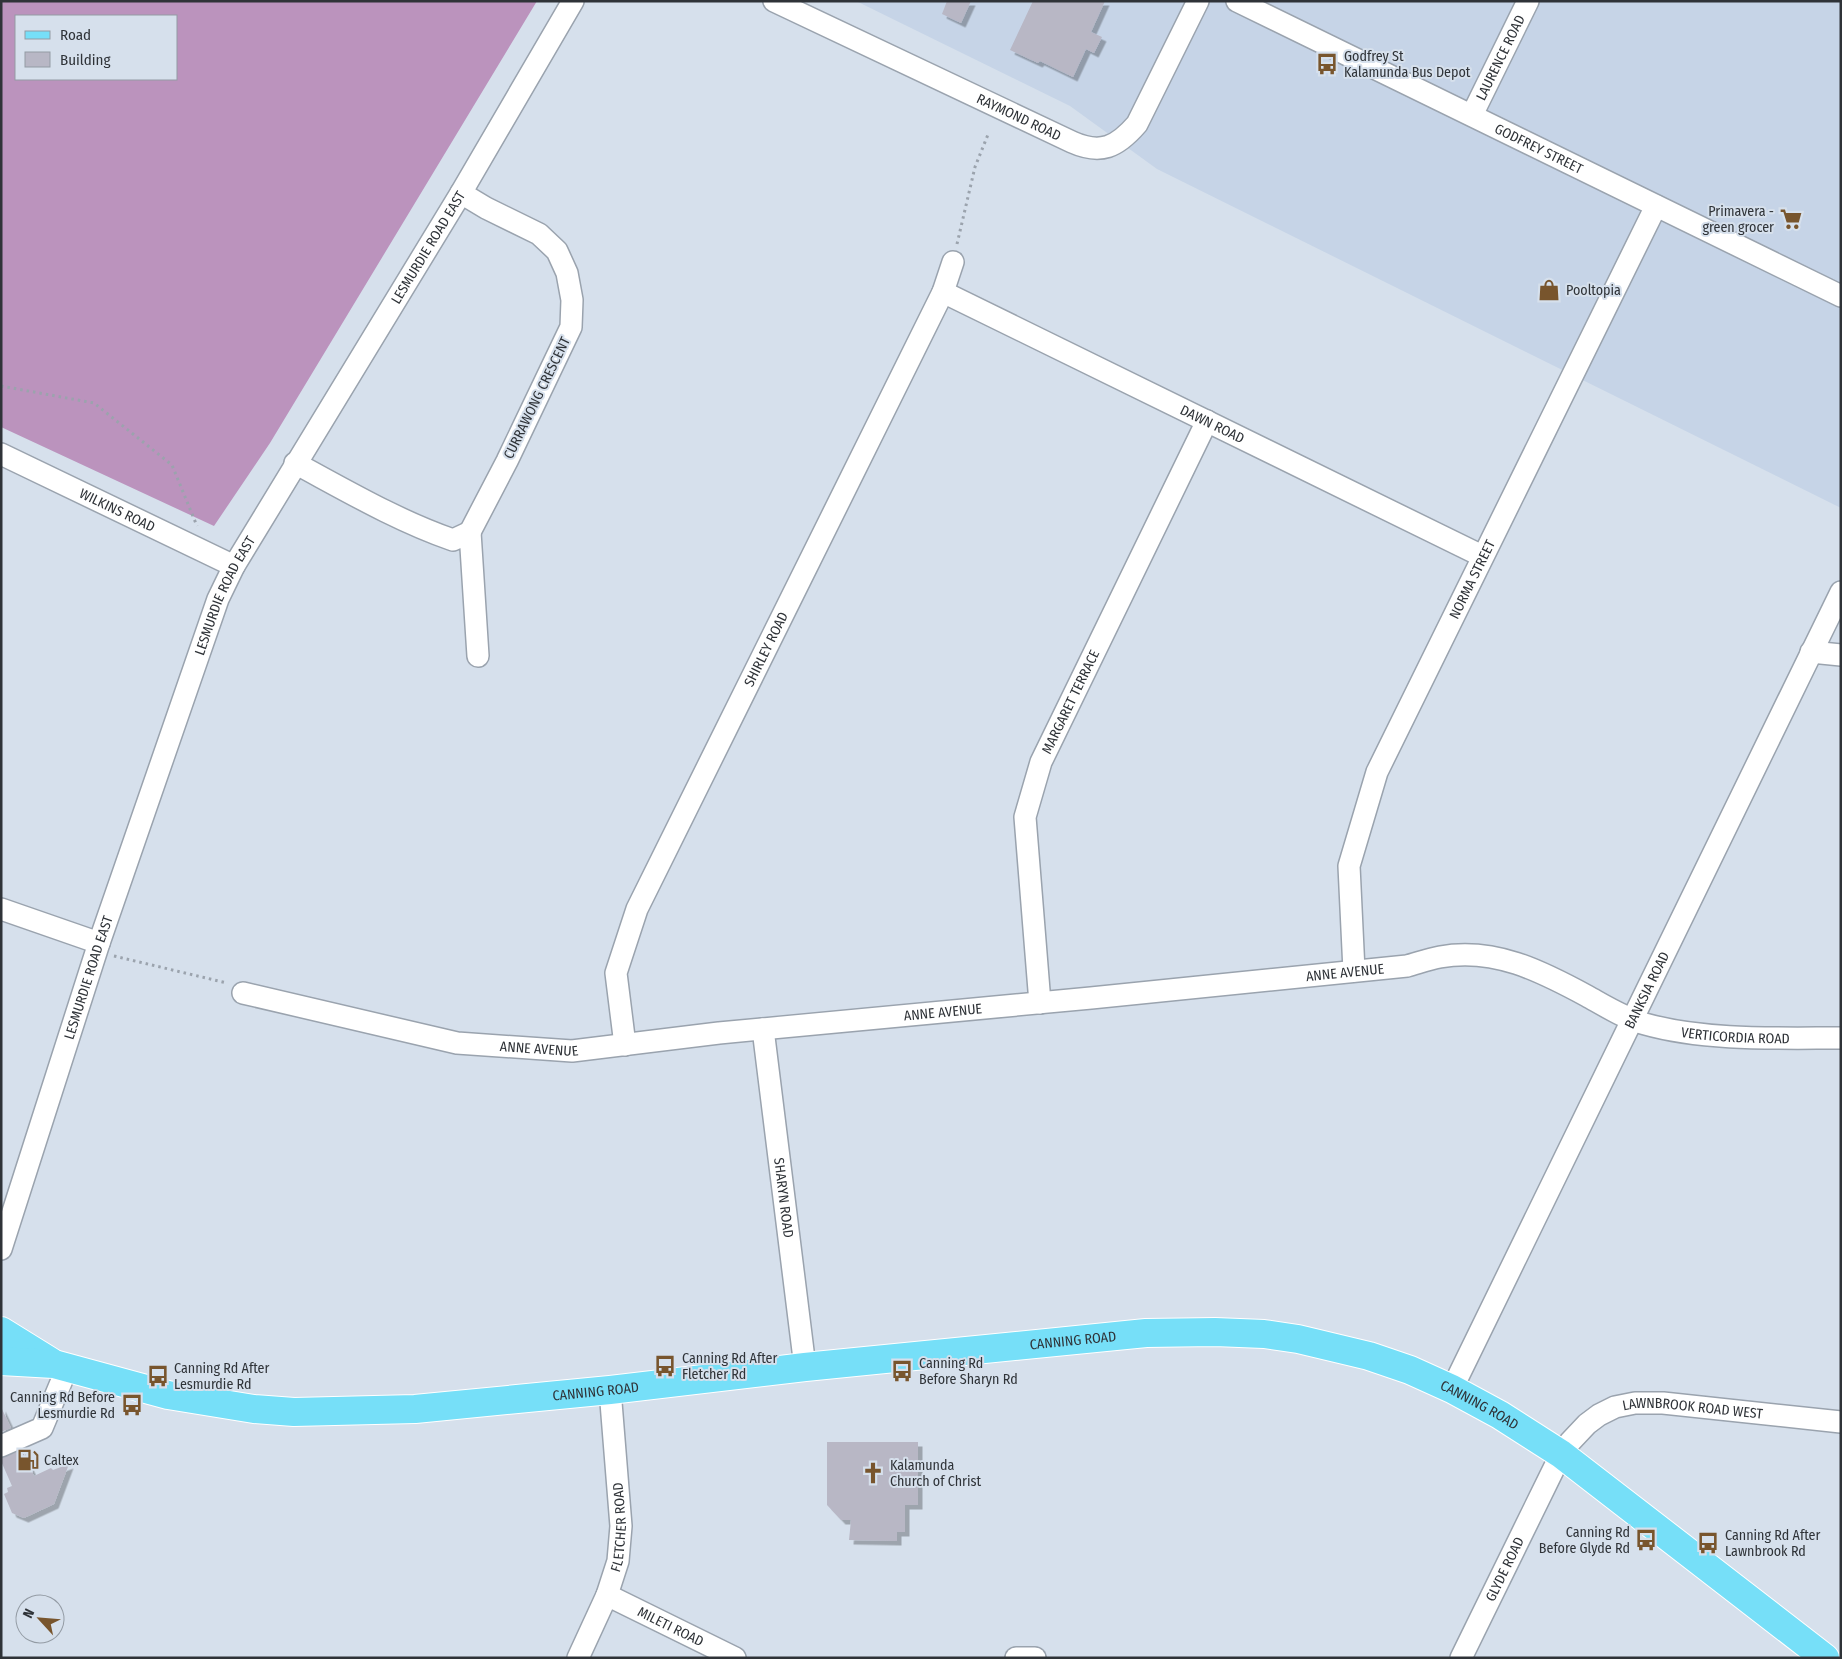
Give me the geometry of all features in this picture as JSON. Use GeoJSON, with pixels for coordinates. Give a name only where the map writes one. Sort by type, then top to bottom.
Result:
{"type":"FeatureCollection","features":[{"type":"Feature","properties":{"kind":"main road","name":"CANNING ROAD"},"geometry":{"type":"LineString","coordinates":[[1,1331],[61,1366]]}},
{"type":"Feature","properties":{"kind":"main road","name":"CANNING ROAD"},"geometry":{"type":"LineString","coordinates":[[1,1361],[61,1366],[168,1395],[254,1409],[294,1412],[415,1409],[1146,1333],[1215,1332],[1273,1335],[1327,1345],[1369,1356],[1410,1370],[1452,1389],[1500,1415],[1561,1454],[1825,1658]]}},
{"type":"Feature","properties":{"kind":"street","name":"LESMURDIE ROAD EAST"},"geometry":{"type":"LineString","coordinates":[[1,1249],[99,943],[218,599],[234,566],[295,463],[461,193],[573,1]]}},
{"type":"Feature","properties":{"kind":"street","name":"RAYMOND ROAD"},"geometry":{"type":"LineString","coordinates":[[774,1],[1090,149],[1114,144],[1123,139],[1137,124],[1198,1]]}},
{"type":"Feature","properties":{"kind":"street","name":"GODFREY STREET"},"geometry":{"type":"LineString","coordinates":[[1237,1],[1841,296]]}},
{"type":"Feature","properties":{"kind":"street","name":"LAURENCE ROAD"},"geometry":{"type":"LineString","coordinates":[[1472,115],[1528,1]]}},
{"type":"Feature","properties":{"kind":"street","name":"CURRAWONG CRESCENT"},"geometry":{"type":"LineString","coordinates":[[461,193],[486,208],[539,234],[557,251],[567,273],[572,300],[571,327],[507,461],[470,532]]}},
{"type":"Feature","properties":{"kind":"street","name":"NORMA STREET"},"geometry":{"type":"LineString","coordinates":[[1354,971],[1349,866],[1377,772],[1656,206]]}},
{"type":"Feature","properties":{"kind":"street","name":"SHIRLEY ROAD"},"geometry":{"type":"LineString","coordinates":[[625,1045],[616,973],[637,909],[942,292],[953,262]]}},
{"type":"Feature","properties":{"kind":"street","name":"DAWN ROAD"},"geometry":{"type":"LineString","coordinates":[[942,292],[1482,556]]}},
{"type":"Feature","properties":{"kind":"street","name":"MARGARET TERRACE"},"geometry":{"type":"LineString","coordinates":[[1040,1003],[1025,817],[1041,762],[1207,421]]}},
{"type":"Feature","properties":{"kind":"street","name":"WILKINS ROAD"},"geometry":{"type":"LineString","coordinates":[[1,454],[234,566]]}},
{"type":"Feature","properties":{"kind":"street"},"geometry":{"type":"LineString","coordinates":[[295,463],[368,502],[434,533],[454,540],[470,532],[478,656]]}},
{"type":"Feature","properties":{"kind":"street","name":"BANKSIA ROAD"},"geometry":{"type":"LineString","coordinates":[[1452,1389],[1841,592]]}},
{"type":"Feature","properties":{"kind":"street"},"geometry":{"type":"LineString","coordinates":[[1811,652],[1841,655]]}},
{"type":"Feature","properties":{"kind":"street"},"geometry":{"type":"LineString","coordinates":[[1,909],[99,943]]}},
{"type":"Feature","properties":{"kind":"street","name":"ANNE AVENUE"},"geometry":{"type":"LineString","coordinates":[[243,993],[457,1043],[572,1051],[763,1029],[1407,966],[1441,957],[1468,955],[1491,956],[1513,961],[1535,970],[1632,1019]]}},
{"type":"Feature","properties":{"kind":"street","name":"VERTICORDIA ROAD"},"geometry":{"type":"LineString","coordinates":[[1632,1019],[1668,1030],[1720,1035],[1841,1038]]}},
{"type":"Feature","properties":{"kind":"street","name":"SHARYN ROAD"},"geometry":{"type":"LineString","coordinates":[[763,1029],[805,1367]]}},
{"type":"Feature","properties":{"kind":"street"},"geometry":{"type":"LineString","coordinates":[[1,1446],[42,1428],[61,1366]]}},
{"type":"Feature","properties":{"kind":"street","name":"FLETCHER ROAD"},"geometry":{"type":"LineString","coordinates":[[578,1658],[607,1596],[618,1561],[621,1526],[610,1390]]}},
{"type":"Feature","properties":{"kind":"street","name":"LAWNBROOK ROAD WEST"},"geometry":{"type":"LineString","coordinates":[[1561,1454],[1587,1424],[1599,1415],[1615,1407],[1635,1404],[1663,1403],[1841,1422]]}},
{"type":"Feature","properties":{"kind":"street","name":"GLYDE ROAD"},"geometry":{"type":"LineString","coordinates":[[1461,1658],[1561,1454]]}},
{"type":"Feature","properties":{"kind":"street","name":"MILETI ROAD"},"geometry":{"type":"LineString","coordinates":[[607,1596],[735,1658]]}},
{"type":"Feature","properties":{"kind":"street"},"geometry":{"type":"LineString","coordinates":[[1016,1658],[1035,1658]]}},
{"type":"Feature","properties":{"kind":"path"},"geometry":{"type":"LineString","coordinates":[[953,262],[975,167],[989,132]]}},
{"type":"Feature","properties":{"kind":"path"},"geometry":{"type":"LineString","coordinates":[[1,386],[94,403],[172,465],[208,552]]}},
{"type":"Feature","properties":{"kind":"path"},"geometry":{"type":"LineString","coordinates":[[99,943],[108,955],[232,984],[243,993]]}},
{"type":"Feature","properties":{"kind":"shaded area"},"geometry":{"type":"Polygon","coordinates":[[[1,1],[537,1],[270,443],[214,526],[1,427],[1,1]]]}},
{"type":"Feature","properties":{"kind":"shaded area"},"geometry":{"type":"Polygon","coordinates":[[[856,1],[1841,1],[1841,508],[1157,169],[1070,106],[856,1]]]}},
{"type":"Feature","properties":{"kind":"building"},"geometry":{"type":"Polygon","coordinates":[[[947,1],[971,1],[961,23],[942,14],[947,1]]]}},
{"type":"Feature","properties":{"kind":"building"},"geometry":{"type":"Polygon","coordinates":[[[1033,1],[1105,1],[1091,32],[1102,37],[1094,53],[1086,49],[1073,77],[1040,61],[1038,63],[1010,50],[1033,1]]]}},
{"type":"Feature","properties":{"kind":"building"},"geometry":{"type":"Polygon","coordinates":[[[1,1407],[11,1428],[1,1432],[1,1407]]]}},
{"type":"Feature","properties":{"kind":"building","name":"Kalamunda Church of Christ"},"geometry":{"type":"Polygon","coordinates":[[[827,1442],[918,1442],[918,1505],[905,1505],[905,1532],[897,1532],[897,1541],[849,1540],[851,1520],[841,1520],[827,1505],[827,1442]]]}},
{"type":"Feature","properties":{"kind":"building"},"geometry":{"type":"Polygon","coordinates":[[[22,1450],[34,1476],[51,1468],[53,1470],[69,1464],[54,1504],[24,1518],[12,1513],[4,1494],[8,1492],[7,1488],[12,1486],[1,1461],[1,1458],[22,1450]]]}},
{"type":"Feature","properties":{"kind":"place","name":"Godfrey St Kalamunda Bus Depot"},"geometry":{"type":"Point","coordinates":[1327,64]}},
{"type":"Feature","properties":{"kind":"place","name":"Primavera - green grocer"},"geometry":{"type":"Point","coordinates":[1791,219]}},
{"type":"Feature","properties":{"kind":"place","name":"Pooltopia"},"geometry":{"type":"Point","coordinates":[1549,290]}},
{"type":"Feature","properties":{"kind":"place","name":"Canning Rd After Fletcher Rd"},"geometry":{"type":"Point","coordinates":[665,1366]}},
{"type":"Feature","properties":{"kind":"place","name":"Canning Rd Before Sharyn Rd"},"geometry":{"type":"Point","coordinates":[902,1371]}},
{"type":"Feature","properties":{"kind":"place","name":"Canning Rd After Lesmurdie Rd"},"geometry":{"type":"Point","coordinates":[158,1376]}},
{"type":"Feature","properties":{"kind":"place","name":"Canning Rd Before Lesmurdie Rd"},"geometry":{"type":"Point","coordinates":[132,1405]}},
{"type":"Feature","properties":{"kind":"place","name":"Caltex"},"geometry":{"type":"Point","coordinates":[28,1460]}},
{"type":"Feature","properties":{"kind":"place","name":"Kalamunda Church of Christ"},"geometry":{"type":"Point","coordinates":[873,1473]}},
{"type":"Feature","properties":{"kind":"place","name":"Canning Rd Before Glyde Rd"},"geometry":{"type":"Point","coordinates":[1646,1540]}},
{"type":"Feature","properties":{"kind":"place","name":"Canning Rd After Lawnbrook Rd"},"geometry":{"type":"Point","coordinates":[1708,1543]}}]}
